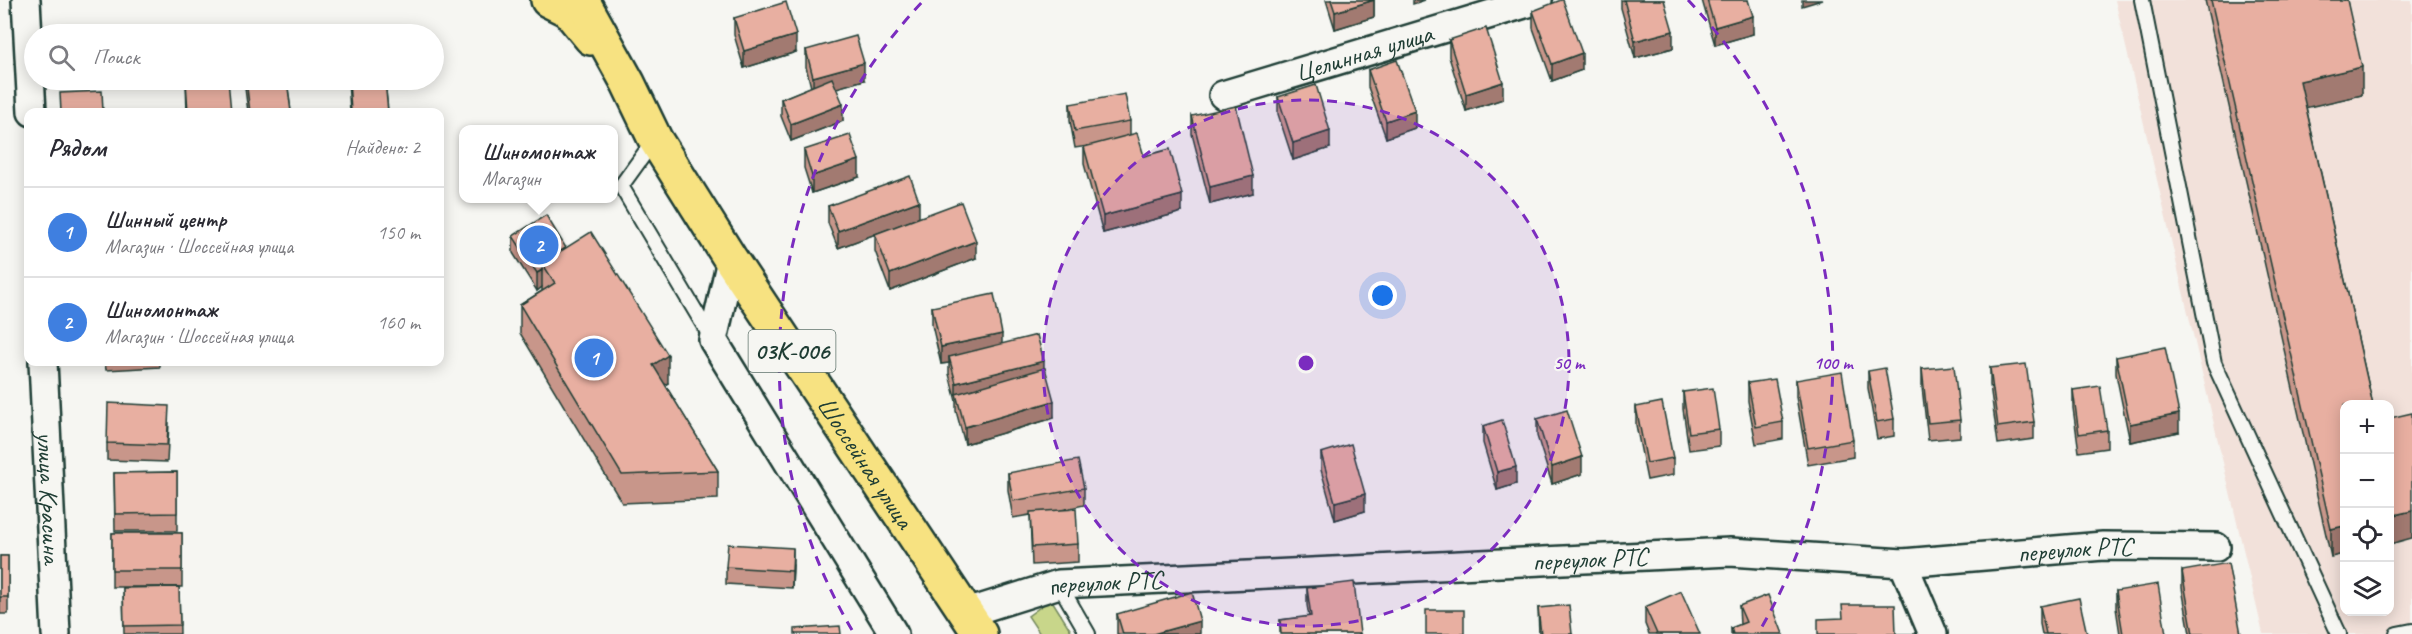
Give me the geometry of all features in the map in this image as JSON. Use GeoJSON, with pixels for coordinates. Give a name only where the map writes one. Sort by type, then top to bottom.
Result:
{"type":"FeatureCollection","features":[{"type":"Feature","properties":{"kind":"main road","name":"Шоссейная улица"},"geometry":{"type":"LineString","coordinates":[[548,0],[568,10],[628,83]]}},
{"type":"Feature","properties":{"kind":"main road","name":"Шоссейная улица"},"geometry":{"type":"LineString","coordinates":[[582,0],[628,83],[655,139],[731,260],[974,624]]}},
{"type":"Feature","properties":{"kind":"street"},"geometry":{"type":"LineString","coordinates":[[26,0],[27,24]]}},
{"type":"Feature","properties":{"kind":"street","name":"Целинная улица"},"geometry":{"type":"LineString","coordinates":[[1223,95],[1538,0]]}},
{"type":"Feature","properties":{"kind":"street"},"geometry":{"type":"LineString","coordinates":[[31,90],[32,108]]}},
{"type":"Feature","properties":{"kind":"street"},"geometry":{"type":"LineString","coordinates":[[731,260],[713,340],[894,634]]}},
{"type":"Feature","properties":{"kind":"street","name":"улица Красина"},"geometry":{"type":"LineString","coordinates":[[44,366],[56,634]]}},
{"type":"Feature","properties":{"kind":"street","name":"переулок РТС"},"geometry":{"type":"LineString","coordinates":[[974,624],[1059,584],[1730,552],[1903,563],[2103,546],[2216,547]]}},
{"type":"Feature","properties":{"kind":"street"},"geometry":{"type":"LineString","coordinates":[[1903,563],[1933,634]]}},
{"type":"Feature","properties":{"kind":"lane"},"geometry":{"type":"LineString","coordinates":[[2142,0],[2214,363],[2339,634]]}},
{"type":"Feature","properties":{"kind":"lane"},"geometry":{"type":"LineString","coordinates":[[655,139],[621,186],[713,340]]}},
{"type":"Feature","properties":{"kind":"lane"},"geometry":{"type":"LineString","coordinates":[[1059,584],[1088,634]]}},
{"type":"Feature","properties":{"kind":"lane"},"geometry":{"type":"LineString","coordinates":[[2397,634],[2412,631]]}},
{"type":"Feature","properties":{"kind":"shaded area"},"geometry":{"type":"Polygon","coordinates":[[[2115,0],[2412,0],[2412,634],[2263,634],[2115,0]]]}},
{"type":"Feature","properties":{"kind":"green space"},"geometry":{"type":"Polygon","coordinates":[[[1051,599],[1073,634],[1040,634],[1028,616],[1051,599]]]}},
{"type":"Feature","properties":{"kind":"building"},"geometry":{"type":"Polygon","coordinates":[[[1331,0],[1374,0],[1335,12],[1331,0]]]}},
{"type":"Feature","properties":{"kind":"building"},"geometry":{"type":"Polygon","coordinates":[[[1563,0],[1582,53],[1552,64],[1533,11],[1563,0]]]}},
{"type":"Feature","properties":{"kind":"building"},"geometry":{"type":"Polygon","coordinates":[[[1624,0],[1664,0],[1673,31],[1635,41],[1624,0]]]}},
{"type":"Feature","properties":{"kind":"building"},"geometry":{"type":"Polygon","coordinates":[[[1707,0],[1748,0],[1753,16],[1715,27],[1707,0]]]}},
{"type":"Feature","properties":{"kind":"building"},"geometry":{"type":"Polygon","coordinates":[[[2211,0],[2347,0],[2362,67],[2300,81],[2372,400],[2340,400],[2340,527],[2331,529],[2211,0]]]}},
{"type":"Feature","properties":{"kind":"building"},"geometry":{"type":"Polygon","coordinates":[[[786,2],[796,35],[744,51],[734,18],[786,2]]]}},
{"type":"Feature","properties":{"kind":"building"},"geometry":{"type":"Polygon","coordinates":[[[1486,28],[1503,82],[1466,94],[1449,40],[1486,28]]]}},
{"type":"Feature","properties":{"kind":"building"},"geometry":{"type":"Polygon","coordinates":[[[856,36],[864,63],[813,77],[806,50],[856,36]]]}},
{"type":"Feature","properties":{"kind":"building"},"geometry":{"type":"Polygon","coordinates":[[[1397,60],[1415,111],[1386,121],[1368,70],[1397,60]]]}},
{"type":"Feature","properties":{"kind":"building"},"geometry":{"type":"Polygon","coordinates":[[[832,78],[843,104],[791,124],[781,99],[832,78]]]}},
{"type":"Feature","properties":{"kind":"building"},"geometry":{"type":"Polygon","coordinates":[[[1316,85],[1330,131],[1293,143],[1278,97],[1316,85]]]}},
{"type":"Feature","properties":{"kind":"building"},"geometry":{"type":"Polygon","coordinates":[[[187,90],[229,90],[231,108],[188,108],[187,90]]]}},
{"type":"Feature","properties":{"kind":"building"},"geometry":{"type":"Polygon","coordinates":[[[247,90],[288,90],[290,108],[250,108],[247,90]]]}},
{"type":"Feature","properties":{"kind":"building"},"geometry":{"type":"Polygon","coordinates":[[[350,90],[386,90],[388,108],[351,108],[350,90]]]}},
{"type":"Feature","properties":{"kind":"building"},"geometry":{"type":"Polygon","coordinates":[[[102,91],[103,108],[61,108],[60,93],[102,91]]]}},
{"type":"Feature","properties":{"kind":"building"},"geometry":{"type":"Polygon","coordinates":[[[1125,94],[1130,121],[1075,131],[1070,104],[1125,94]]]}},
{"type":"Feature","properties":{"kind":"building"},"geometry":{"type":"Polygon","coordinates":[[[1236,106],[1253,176],[1210,187],[1192,116],[1236,106]]]}},
{"type":"Feature","properties":{"kind":"building"},"geometry":{"type":"Polygon","coordinates":[[[1137,133],[1144,156],[1170,149],[1182,195],[1103,216],[1084,147],[1137,133]]]}},
{"type":"Feature","properties":{"kind":"building"},"geometry":{"type":"Polygon","coordinates":[[[850,135],[859,160],[812,176],[804,150],[850,135]]]}},
{"type":"Feature","properties":{"kind":"building"},"geometry":{"type":"Polygon","coordinates":[[[910,176],[919,201],[838,231],[828,206],[910,176]]]}},
{"type":"Feature","properties":{"kind":"building"},"geometry":{"type":"Polygon","coordinates":[[[961,202],[976,241],[890,274],[875,234],[961,202]]]}},
{"type":"Feature","properties":{"kind":"building"},"geometry":{"type":"Polygon","coordinates":[[[546,215],[566,248],[542,263],[542,270],[537,273],[513,236],[546,215]]]}},
{"type":"Feature","properties":{"kind":"building"},"geometry":{"type":"Polygon","coordinates":[[[591,232],[668,355],[653,365],[718,471],[622,475],[520,305],[555,283],[542,263],[591,232]]]}},
{"type":"Feature","properties":{"kind":"building"},"geometry":{"type":"Polygon","coordinates":[[[994,294],[1002,334],[941,347],[932,307],[994,294]]]}},
{"type":"Feature","properties":{"kind":"building"},"geometry":{"type":"Polygon","coordinates":[[[1037,335],[1044,361],[956,383],[949,357],[1037,335]]]}},
{"type":"Feature","properties":{"kind":"building"},"geometry":{"type":"Polygon","coordinates":[[[2165,347],[2179,414],[2130,424],[2116,357],[2165,347]]]}},
{"type":"Feature","properties":{"kind":"building"},"geometry":{"type":"Polygon","coordinates":[[[2026,364],[2034,422],[1998,427],[1990,368],[2026,364]]]}},
{"type":"Feature","properties":{"kind":"building"},"geometry":{"type":"Polygon","coordinates":[[[1954,366],[1960,420],[1928,423],[1922,369],[1954,366]]]}},
{"type":"Feature","properties":{"kind":"building"},"geometry":{"type":"Polygon","coordinates":[[[1045,368],[1054,401],[965,427],[956,394],[1045,368]]]}},
{"type":"Feature","properties":{"kind":"building"},"geometry":{"type":"Polygon","coordinates":[[[1885,368],[1894,419],[1877,422],[1868,371],[1885,368]]]}},
{"type":"Feature","properties":{"kind":"building"},"geometry":{"type":"Polygon","coordinates":[[[1842,372],[1853,440],[1808,448],[1796,380],[1842,372]]]}},
{"type":"Feature","properties":{"kind":"building"},"geometry":{"type":"Polygon","coordinates":[[[1775,379],[1783,422],[1756,427],[1748,383],[1775,379]]]}},
{"type":"Feature","properties":{"kind":"building"},"geometry":{"type":"Polygon","coordinates":[[[2100,386],[2107,430],[2079,434],[2073,390],[2100,386]]]}},
{"type":"Feature","properties":{"kind":"building"},"geometry":{"type":"Polygon","coordinates":[[[1713,388],[1719,429],[1689,433],[1683,392],[1713,388]]]}},
{"type":"Feature","properties":{"kind":"building"},"geometry":{"type":"Polygon","coordinates":[[[1662,402],[1673,458],[1647,463],[1636,407],[1662,402]]]}},
{"type":"Feature","properties":{"kind":"building"},"geometry":{"type":"Polygon","coordinates":[[[108,403],[169,406],[167,445],[107,443],[108,403]]]}},
{"type":"Feature","properties":{"kind":"building"},"geometry":{"type":"Polygon","coordinates":[[[1567,410],[1582,457],[1552,467],[1537,419],[1567,410]]]}},
{"type":"Feature","properties":{"kind":"building"},"geometry":{"type":"Polygon","coordinates":[[[2412,413],[2412,511],[2394,515],[2394,454],[2394,417],[2412,413]]]}},
{"type":"Feature","properties":{"kind":"building"},"geometry":{"type":"Polygon","coordinates":[[[1502,420],[1516,467],[1497,472],[1483,426],[1502,420]]]}},
{"type":"Feature","properties":{"kind":"building"},"geometry":{"type":"Polygon","coordinates":[[[1351,444],[1365,494],[1335,502],[1321,453],[1351,444]]]}},
{"type":"Feature","properties":{"kind":"building"},"geometry":{"type":"Polygon","coordinates":[[[1078,460],[1084,488],[1013,501],[1008,473],[1078,460]]]}},
{"type":"Feature","properties":{"kind":"building"},"geometry":{"type":"Polygon","coordinates":[[[177,472],[177,513],[115,514],[114,473],[177,472]]]}},
{"type":"Feature","properties":{"kind":"building"},"geometry":{"type":"Polygon","coordinates":[[[1076,509],[1078,544],[1032,547],[1030,512],[1076,509]]]}},
{"type":"Feature","properties":{"kind":"building"},"geometry":{"type":"Polygon","coordinates":[[[112,533],[182,533],[182,570],[112,570],[112,533]]]}},
{"type":"Feature","properties":{"kind":"building"},"geometry":{"type":"Polygon","coordinates":[[[728,544],[793,548],[792,571],[726,567],[728,544]]]}},
{"type":"Feature","properties":{"kind":"building"},"geometry":{"type":"Polygon","coordinates":[[[0,556],[8,556],[8,597],[0,597],[0,556]]]}},
{"type":"Feature","properties":{"kind":"building"},"geometry":{"type":"Polygon","coordinates":[[[2228,563],[2241,634],[2193,634],[2182,571],[2228,563]]]}},
{"type":"Feature","properties":{"kind":"building"},"geometry":{"type":"Polygon","coordinates":[[[1354,582],[1360,634],[1281,634],[1280,620],[1311,616],[1307,588],[1354,582]]]}},
{"type":"Feature","properties":{"kind":"building"},"geometry":{"type":"Polygon","coordinates":[[[2158,584],[2166,634],[2123,634],[2116,591],[2158,584]]]}},
{"type":"Feature","properties":{"kind":"building"},"geometry":{"type":"Polygon","coordinates":[[[179,587],[180,625],[124,626],[123,588],[179,587]]]}},
{"type":"Feature","properties":{"kind":"building"},"geometry":{"type":"Polygon","coordinates":[[[1681,591],[1700,634],[1657,634],[1645,607],[1681,591]]]}},
{"type":"Feature","properties":{"kind":"building"},"geometry":{"type":"Polygon","coordinates":[[[1192,592],[1200,621],[1153,634],[1123,634],[1117,614],[1192,592]]]}},
{"type":"Feature","properties":{"kind":"building"},"geometry":{"type":"Polygon","coordinates":[[[1768,595],[1783,634],[1733,634],[1731,628],[1746,622],[1739,606],[1768,595]]]}},
{"type":"Feature","properties":{"kind":"building"},"geometry":{"type":"Polygon","coordinates":[[[2079,598],[2087,634],[2046,634],[2040,606],[2079,598]]]}},
{"type":"Feature","properties":{"kind":"building"},"geometry":{"type":"Polygon","coordinates":[[[1569,605],[1572,634],[1541,634],[1538,608],[1569,605]]]}},
{"type":"Feature","properties":{"kind":"building"},"geometry":{"type":"Polygon","coordinates":[[[1842,605],[1895,605],[1896,634],[1818,634],[1818,619],[1843,618],[1842,605]]]}},
{"type":"Feature","properties":{"kind":"building"},"geometry":{"type":"Polygon","coordinates":[[[1426,610],[1464,610],[1464,634],[1426,634],[1426,610]]]}},
{"type":"Feature","properties":{"kind":"building"},"geometry":{"type":"Polygon","coordinates":[[[840,626],[841,634],[795,634],[795,629],[840,626]]]}},
{"type":"Feature","properties":{"kind":"place","name":"Шиномонтаж"},"geometry":{"type":"Point","coordinates":[539,245]}},
{"type":"Feature","properties":{"kind":"place","name":"Шинный центр"},"geometry":{"type":"Point","coordinates":[594,358]}}]}
